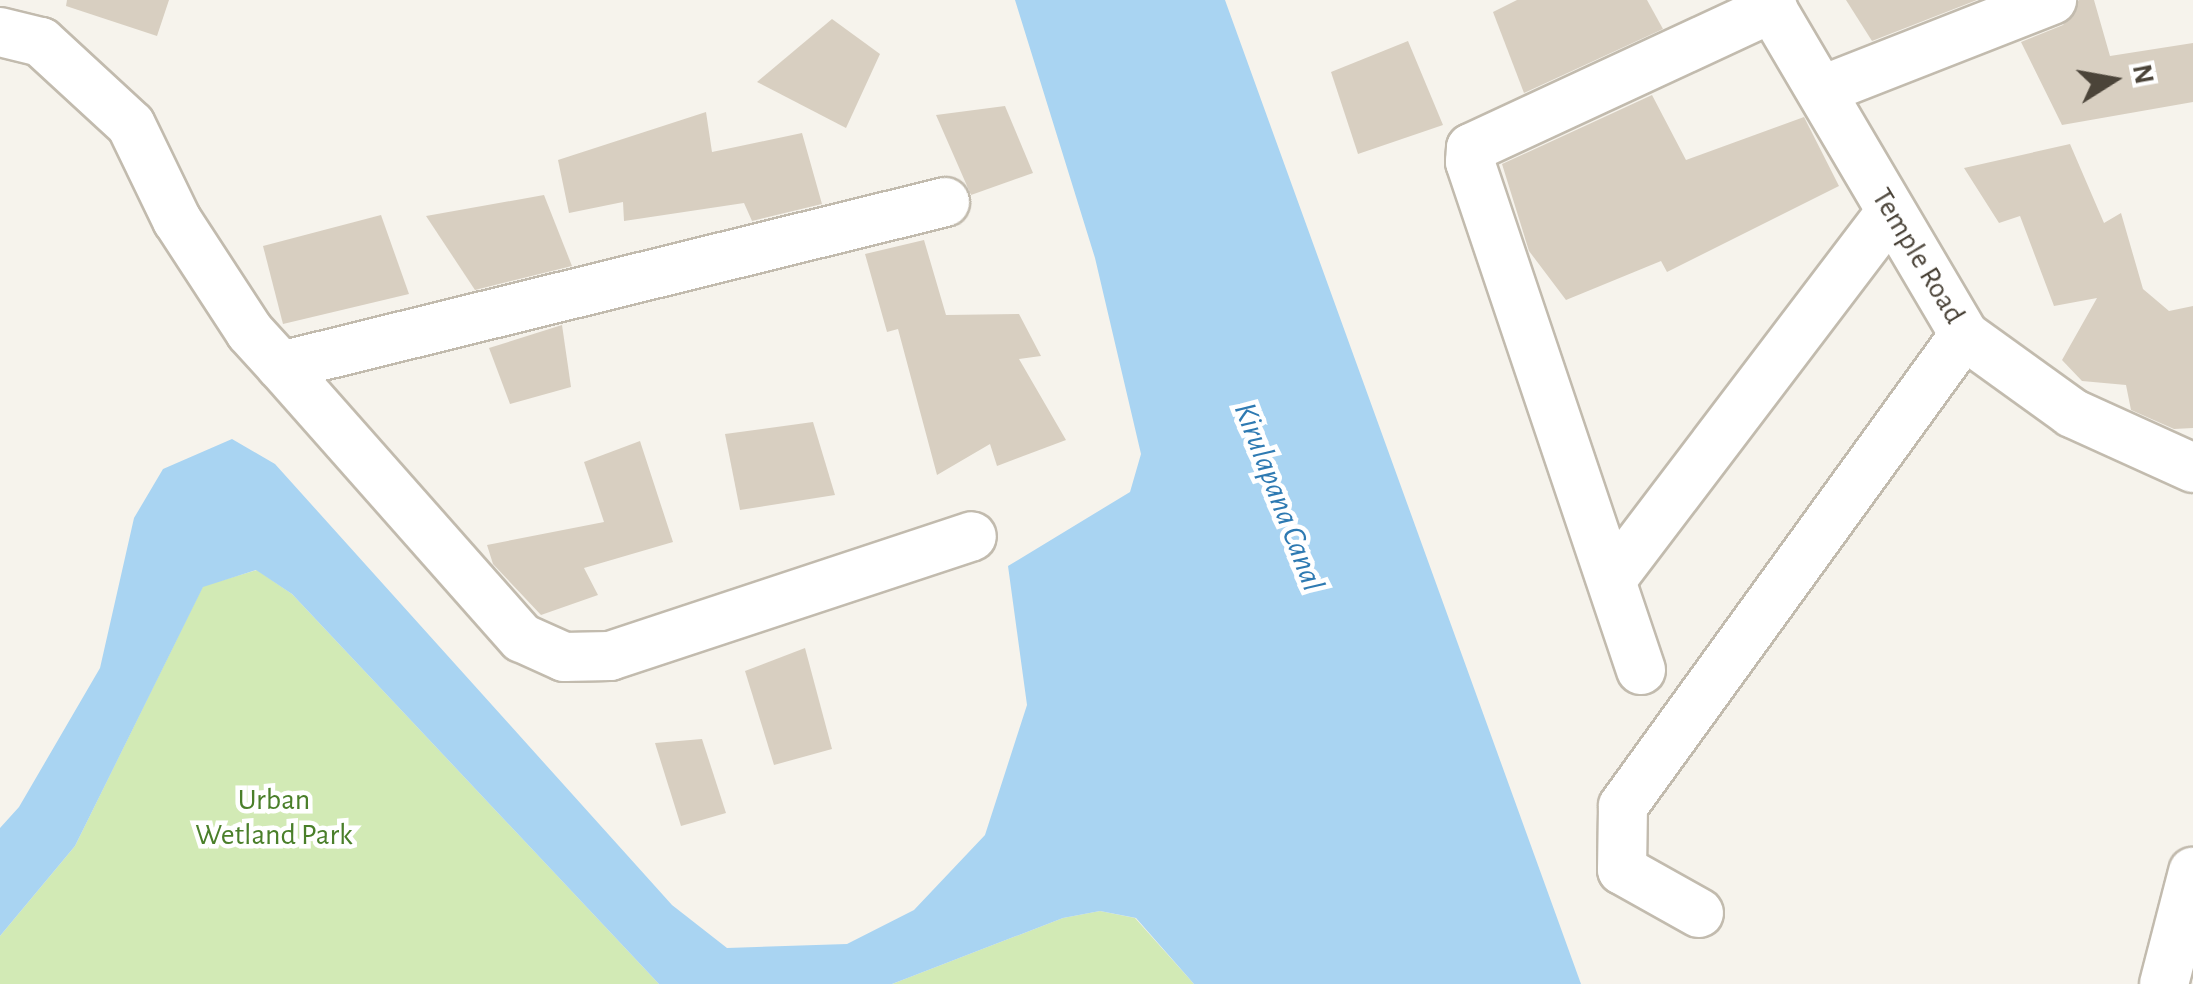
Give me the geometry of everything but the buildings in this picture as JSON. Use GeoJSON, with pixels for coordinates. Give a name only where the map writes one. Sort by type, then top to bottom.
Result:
{"type":"FeatureCollection","features":[{"type":"Feature","properties":{"kind":"street"},"geometry":{"type":"LineString","coordinates":[[1825,89],[2052,0]]}},
{"type":"Feature","properties":{"kind":"street"},"geometry":{"type":"LineString","coordinates":[[1641,670],[1470,162],[1471,148],[1770,4]]}},
{"type":"Feature","properties":{"kind":"street","name":"Temple Road"},"geometry":{"type":"LineString","coordinates":[[1770,4],[1825,89],[1890,214],[1964,335],[2072,413],[2193,468]]}},
{"type":"Feature","properties":{"kind":"street"},"geometry":{"type":"LineString","coordinates":[[0,32],[40,42],[130,125],[177,220],[250,332],[522,638],[564,657],[610,656],[972,536]]}},
{"type":"Feature","properties":{"kind":"street"},"geometry":{"type":"LineString","coordinates":[[281,366],[946,202]]}},
{"type":"Feature","properties":{"kind":"street"},"geometry":{"type":"LineString","coordinates":[[1612,578],[1890,214]]}},
{"type":"Feature","properties":{"kind":"street"},"geometry":{"type":"LineString","coordinates":[[1699,913],[1622,870],[1618,829],[1623,806],[1964,335]]}},
{"type":"Feature","properties":{"kind":"street"},"geometry":{"type":"LineString","coordinates":[[2164,984],[2193,872]]}},
{"type":"Feature","properties":{"kind":"green space","name":"Urban Wetland Park"},"geometry":{"type":"Polygon","coordinates":[[[257,570],[292,594],[659,984],[0,984],[0,936],[75,846],[203,586],[257,570]]]}},
{"type":"Feature","properties":{"kind":"green space"},"geometry":{"type":"Polygon","coordinates":[[[1100,911],[1135,918],[1194,984],[892,984],[1063,918],[1100,911]]]}},
{"type":"Feature","properties":{"kind":"water","name":"Kirulapana Canal"},"geometry":{"type":"Polygon","coordinates":[[[1015,0],[1225,0],[1581,984],[1194,984],[1136,918],[1100,911],[1063,918],[892,984],[659,984],[292,594],[256,570],[203,587],[75,846],[0,936],[0,828],[19,807],[100,668],[134,518],[163,469],[232,439],[275,464],[672,905],[727,948],[847,944],[914,910],[985,835],[1027,705],[1008,566],[1130,492],[1141,454],[1095,258],[1015,0]]]}}]}
